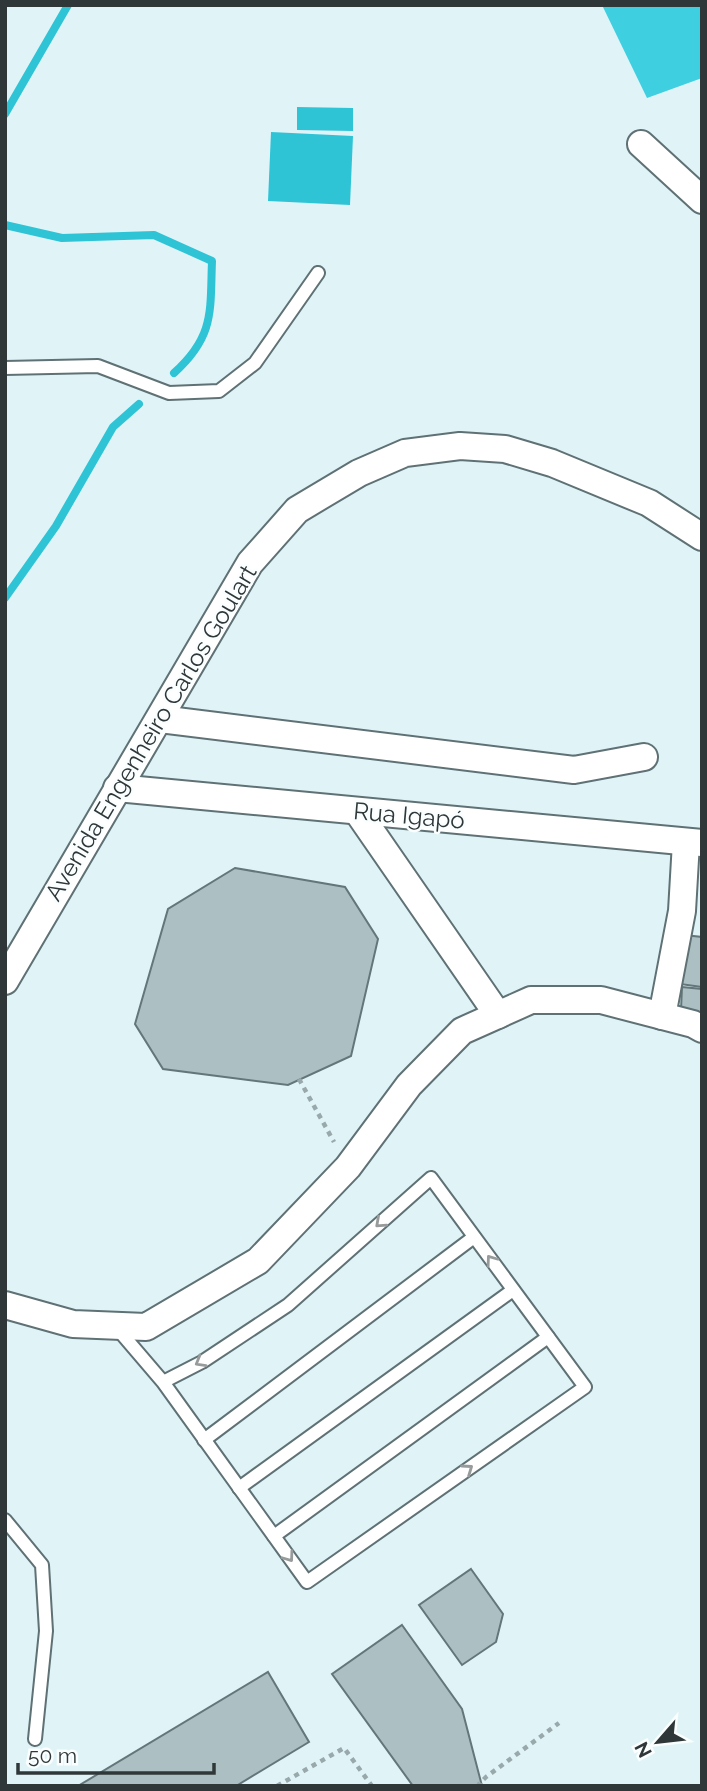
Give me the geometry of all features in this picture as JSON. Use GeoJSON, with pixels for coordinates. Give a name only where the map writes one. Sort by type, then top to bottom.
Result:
{"type":"FeatureCollection","features":[{"type":"Feature","properties":{"kind":"street"},"geometry":{"type":"LineString","coordinates":[[641,144],[702,200]]}},
{"type":"Feature","properties":{"kind":"street","name":"Avenida Engenheiro Carlos Goulart"},"geometry":{"type":"LineString","coordinates":[[5,981],[250,563],[297,510],[359,473],[405,453],[460,446],[505,449],[552,463],[649,503],[702,537]]}},
{"type":"Feature","properties":{"kind":"street"},"geometry":{"type":"LineString","coordinates":[[160,719],[574,770],[644,757]]}},
{"type":"Feature","properties":{"kind":"street","name":"Rua Igapó"},"geometry":{"type":"LineString","coordinates":[[117,788],[694,842]]}},
{"type":"Feature","properties":{"kind":"street"},"geometry":{"type":"LineString","coordinates":[[357,811],[498,1014]]}},
{"type":"Feature","properties":{"kind":"street"},"geometry":{"type":"LineString","coordinates":[[662,1016],[694,842]]}},
{"type":"Feature","properties":{"kind":"street"},"geometry":{"type":"LineString","coordinates":[[5,1305],[73,1324],[146,1326],[258,1261],[348,1167],[409,1085],[462,1031],[531,1000],[601,1000],[702,1029]]}},
{"type":"Feature","properties":{"kind":"lane"},"geometry":{"type":"LineString","coordinates":[[5,368],[98,366],[169,393],[219,391],[255,363],[318,273]]}},
{"type":"Feature","properties":{"kind":"lane"},"geometry":{"type":"LineString","coordinates":[[114,1325],[163,1382],[307,1582],[585,1387],[431,1178],[288,1305],[202,1362],[163,1382]]}},
{"type":"Feature","properties":{"kind":"lane"},"geometry":{"type":"LineString","coordinates":[[204,1440],[474,1237]]}},
{"type":"Feature","properties":{"kind":"lane"},"geometry":{"type":"LineString","coordinates":[[239,1488],[513,1290]]}},
{"type":"Feature","properties":{"kind":"lane"},"geometry":{"type":"LineString","coordinates":[[274,1536],[548,1337]]}},
{"type":"Feature","properties":{"kind":"lane"},"geometry":{"type":"LineString","coordinates":[[5,1520],[42,1565],[46,1630],[35,1739]]}},
{"type":"Feature","properties":{"kind":"path"},"geometry":{"type":"LineString","coordinates":[[299,1079],[348,1167]]}},
{"type":"Feature","properties":{"kind":"path"},"geometry":{"type":"LineString","coordinates":[[482,1786],[479,1784],[486,1777],[558,1723]]}},
{"type":"Feature","properties":{"kind":"path"},"geometry":{"type":"LineString","coordinates":[[277,1786],[344,1748],[372,1786]]}},
{"type":"Feature","properties":{"kind":"shaded area"},"geometry":{"type":"Polygon","coordinates":[[[602,5],[702,5],[702,78],[647,98],[602,5]]]}},
{"type":"Feature","properties":{"kind":"shaded area"},"geometry":{"type":"Polygon","coordinates":[[[297,107],[353,108],[353,131],[297,130],[297,107]]]}},
{"type":"Feature","properties":{"kind":"shaded area"},"geometry":{"type":"Polygon","coordinates":[[[271,132],[353,136],[350,205],[268,201],[271,132]]]}},
{"type":"Feature","properties":{"kind":"building"},"geometry":{"type":"Polygon","coordinates":[[[235,868],[345,887],[378,939],[351,1056],[288,1085],[163,1069],[135,1024],[168,909],[235,868]]]}},
{"type":"Feature","properties":{"kind":"building"},"geometry":{"type":"Polygon","coordinates":[[[684,935],[702,937],[702,987],[680,984],[684,935]]]}},
{"type":"Feature","properties":{"kind":"building"},"geometry":{"type":"Polygon","coordinates":[[[682,987],[702,989],[702,1015],[681,1010],[682,987]]]}},
{"type":"Feature","properties":{"kind":"building"},"geometry":{"type":"Polygon","coordinates":[[[471,1569],[503,1614],[496,1642],[462,1665],[419,1605],[471,1569]]]}},
{"type":"Feature","properties":{"kind":"building"},"geometry":{"type":"Polygon","coordinates":[[[402,1625],[462,1709],[482,1786],[413,1786],[332,1674],[402,1625]]]}},
{"type":"Feature","properties":{"kind":"building"},"geometry":{"type":"Polygon","coordinates":[[[268,1672],[309,1742],[236,1786],[78,1786],[268,1672]]]}},
{"type":"Feature","properties":{"kind":"waterway"},"geometry":{"type":"LineString","coordinates":[[5,114],[68,5]]}},
{"type":"Feature","properties":{"kind":"waterway"},"geometry":{"type":"LineString","coordinates":[[5,225],[62,238],[154,235],[212,261],[210,309],[204,334],[197,347],[174,373]]}},
{"type":"Feature","properties":{"kind":"waterway"},"geometry":{"type":"LineString","coordinates":[[5,598],[56,526],[113,427],[139,404]]}}]}
